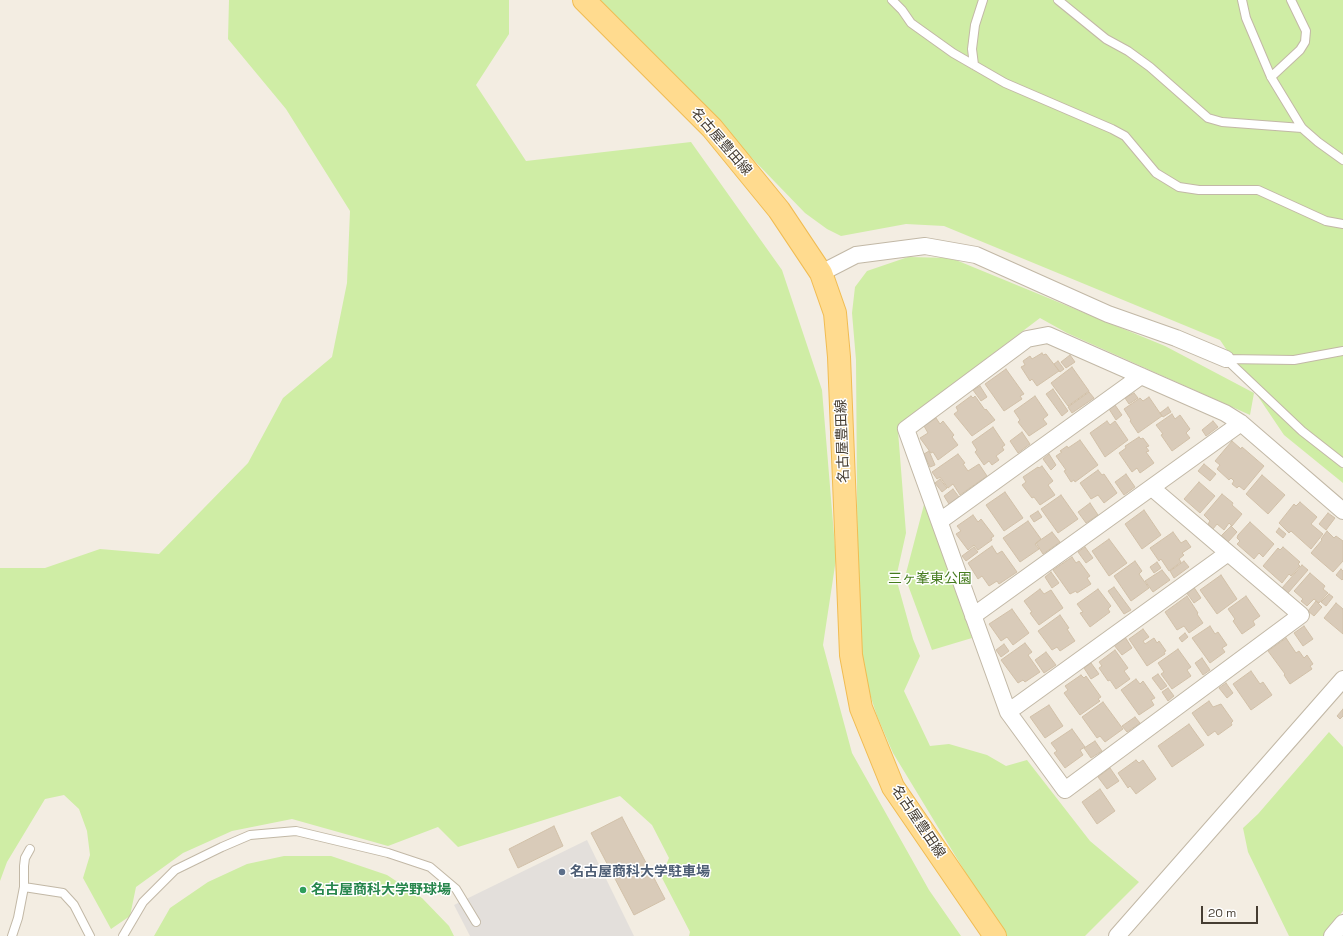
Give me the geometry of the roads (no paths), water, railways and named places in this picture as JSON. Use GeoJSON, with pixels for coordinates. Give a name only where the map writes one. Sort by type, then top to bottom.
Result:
{"type":"FeatureCollection","features":[{"type":"Feature","properties":{"kind":"main road","name":"名古屋豊田線"},"geometry":{"type":"LineString","coordinates":[[584,0],[712,128],[779,210],[821,273],[835,313],[840,357],[851,655],[861,708],[893,787],[995,936]]}},
{"type":"Feature","properties":{"kind":"street"},"geometry":{"type":"LineString","coordinates":[[821,273],[856,255],[925,246],[976,254],[1108,314],[1176,338],[1226,359]]}},
{"type":"Feature","properties":{"kind":"street"},"geometry":{"type":"LineString","coordinates":[[1152,488],[1301,615],[1066,790],[1008,712],[906,429],[1027,338],[1048,335],[1225,413],[1241,423],[1343,511]]}},
{"type":"Feature","properties":{"kind":"street"},"geometry":{"type":"LineString","coordinates":[[940,521],[1141,376]]}},
{"type":"Feature","properties":{"kind":"street"},"geometry":{"type":"LineString","coordinates":[[973,616],[1241,423]]}},
{"type":"Feature","properties":{"kind":"street"},"geometry":{"type":"LineString","coordinates":[[1008,712],[1228,552]]}},
{"type":"Feature","properties":{"kind":"street"},"geometry":{"type":"LineString","coordinates":[[1116,936],[1343,679]]}},
{"type":"Feature","properties":{"kind":"lane"},"geometry":{"type":"LineString","coordinates":[[892,0],[902,10],[911,23],[974,65],[1005,83],[1112,129],[1124,136],[1156,172],[1179,187],[1199,190],[1258,190],[1326,221],[1343,224]]}},
{"type":"Feature","properties":{"kind":"lane"},"geometry":{"type":"LineString","coordinates":[[974,65],[972,49],[974,25],[983,0]]}},
{"type":"Feature","properties":{"kind":"lane"},"geometry":{"type":"LineString","coordinates":[[1058,0],[1106,39],[1128,51],[1150,67],[1208,118],[1222,122],[1302,128]]}},
{"type":"Feature","properties":{"kind":"lane"},"geometry":{"type":"LineString","coordinates":[[1242,0],[1246,18],[1271,77],[1302,128],[1343,160]]}},
{"type":"Feature","properties":{"kind":"lane"},"geometry":{"type":"LineString","coordinates":[[1271,77],[1300,50],[1305,42],[1306,31],[1291,0]]}},
{"type":"Feature","properties":{"kind":"lane"},"geometry":{"type":"LineString","coordinates":[[1226,359],[1294,360],[1343,351]]}},
{"type":"Feature","properties":{"kind":"lane"},"geometry":{"type":"LineString","coordinates":[[1226,359],[1302,431],[1343,463]]}},
{"type":"Feature","properties":{"kind":"lane"},"geometry":{"type":"LineString","coordinates":[[123,936],[143,902],[175,870],[250,835],[296,830],[388,853],[430,867],[456,889],[476,922]]}},
{"type":"Feature","properties":{"kind":"lane"},"geometry":{"type":"LineString","coordinates":[[12,936],[18,918],[24,887],[25,858],[30,849]]}},
{"type":"Feature","properties":{"kind":"lane"},"geometry":{"type":"LineString","coordinates":[[24,887],[63,893],[74,905],[90,936]]}},
{"type":"Feature","properties":{"kind":"place","name":"名古屋商科大学駐車場"},"geometry":{"type":"Point","coordinates":[562,872]}},
{"type":"Feature","properties":{"kind":"place","name":"名古屋商科大学野球場"},"geometry":{"type":"Point","coordinates":[303,890]}},
{"type":"Feature","properties":{"kind":"park label","name":"三ヶ峯東公園"},"geometry":{"type":"Point","coordinates":[930,579]}}]}
